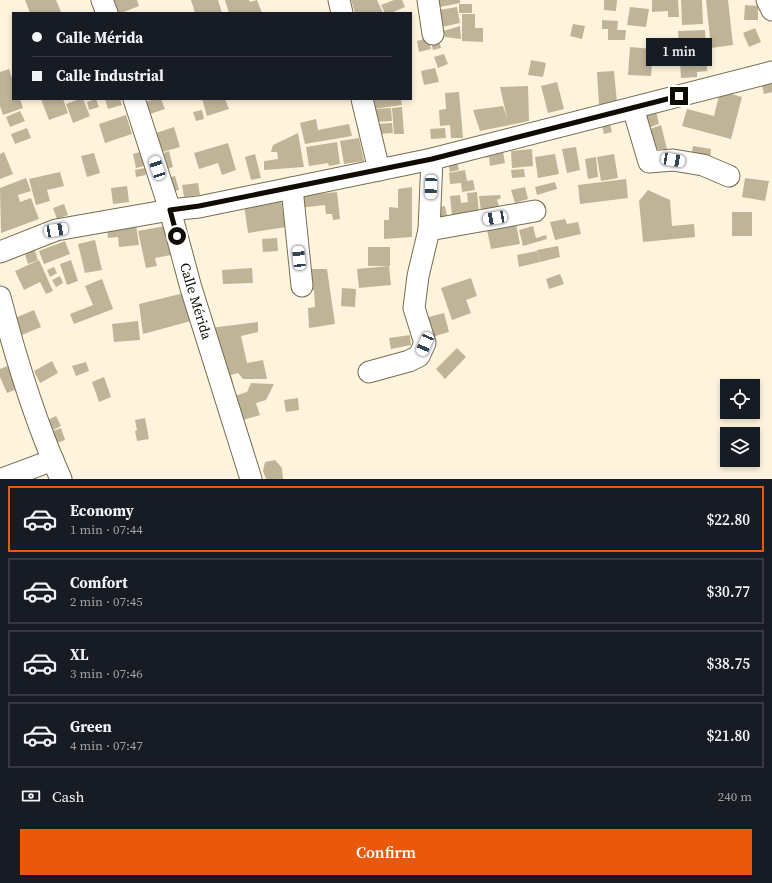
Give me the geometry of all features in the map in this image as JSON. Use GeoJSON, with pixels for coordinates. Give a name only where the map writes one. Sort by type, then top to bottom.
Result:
{"type":"FeatureCollection","features":[{"type":"Feature","properties":{"kind":"street"},"geometry":{"type":"LineString","coordinates":[[102,0],[106,12]]}},
{"type":"Feature","properties":{"kind":"street"},"geometry":{"type":"LineString","coordinates":[[339,0],[342,12]]}},
{"type":"Feature","properties":{"kind":"street"},"geometry":{"type":"LineString","coordinates":[[428,0],[433,34]]}},
{"type":"Feature","properties":{"kind":"street"},"geometry":{"type":"LineString","coordinates":[[767,0],[772,10]]}},
{"type":"Feature","properties":{"kind":"street"},"geometry":{"type":"LineString","coordinates":[[2,245],[56,230],[199,206],[432,159],[772,72]]}},
{"type":"Feature","properties":{"kind":"street","name":"Calle Mérida"},"geometry":{"type":"LineString","coordinates":[[134,100],[170,210],[191,288],[252,479]]}},
{"type":"Feature","properties":{"kind":"street"},"geometry":{"type":"LineString","coordinates":[[362,100],[379,170]]}},
{"type":"Feature","properties":{"kind":"street"},"geometry":{"type":"LineString","coordinates":[[633,108],[649,162],[673,160],[703,165],[729,176]]}},
{"type":"Feature","properties":{"kind":"street"},"geometry":{"type":"LineString","coordinates":[[368,372],[409,361],[420,356],[425,344],[414,308],[418,276],[429,230],[432,159]]}},
{"type":"Feature","properties":{"kind":"street"},"geometry":{"type":"LineString","coordinates":[[292,188],[302,286]]}},
{"type":"Feature","properties":{"kind":"street"},"geometry":{"type":"LineString","coordinates":[[429,230],[535,211]]}},
{"type":"Feature","properties":{"kind":"street"},"geometry":{"type":"LineString","coordinates":[[0,298],[12,344],[61,479]]}},
{"type":"Feature","properties":{"kind":"street"},"geometry":{"type":"LineString","coordinates":[[1,479],[53,460]]}},
{"type":"Feature","properties":{"kind":"building"},"geometry":{"type":"Polygon","coordinates":[[[25,0],[56,0],[61,12],[30,12],[25,0]]]}},
{"type":"Feature","properties":{"kind":"building"},"geometry":{"type":"Polygon","coordinates":[[[109,0],[137,0],[139,6],[124,12],[114,12],[109,0]]]}},
{"type":"Feature","properties":{"kind":"building"},"geometry":{"type":"Polygon","coordinates":[[[191,0],[218,0],[222,12],[213,12],[195,12],[191,0]]]}},
{"type":"Feature","properties":{"kind":"building"},"geometry":{"type":"Polygon","coordinates":[[[225,0],[249,0],[250,2],[257,0],[262,12],[229,12],[225,0]]]}},
{"type":"Feature","properties":{"kind":"building"},"geometry":{"type":"Polygon","coordinates":[[[351,0],[377,0],[383,12],[355,12],[351,0]]]}},
{"type":"Feature","properties":{"kind":"building"},"geometry":{"type":"Polygon","coordinates":[[[394,0],[402,0],[405,7],[393,12],[384,12],[381,5],[394,0]]]}},
{"type":"Feature","properties":{"kind":"building"},"geometry":{"type":"Polygon","coordinates":[[[439,0],[460,0],[460,3],[440,7],[439,0]]]}},
{"type":"Feature","properties":{"kind":"building"},"geometry":{"type":"Polygon","coordinates":[[[604,0],[617,0],[616,11],[604,10],[604,0]]]}},
{"type":"Feature","properties":{"kind":"building"},"geometry":{"type":"Polygon","coordinates":[[[652,0],[678,0],[679,17],[668,17],[668,11],[652,12],[652,0]]]}},
{"type":"Feature","properties":{"kind":"building"},"geometry":{"type":"Polygon","coordinates":[[[681,0],[702,0],[703,24],[682,25],[681,0]]]}},
{"type":"Feature","properties":{"kind":"building"},"geometry":{"type":"Polygon","coordinates":[[[706,0],[728,0],[733,45],[711,48],[706,0]]]}},
{"type":"Feature","properties":{"kind":"building"},"geometry":{"type":"Polygon","coordinates":[[[459,4],[472,4],[472,13],[459,13],[459,4]]]}},
{"type":"Feature","properties":{"kind":"building"},"geometry":{"type":"Polygon","coordinates":[[[745,5],[758,6],[758,20],[744,20],[745,5]]]}},
{"type":"Feature","properties":{"kind":"building"},"geometry":{"type":"Polygon","coordinates":[[[457,7],[460,23],[442,27],[439,10],[457,7]]]}},
{"type":"Feature","properties":{"kind":"building"},"geometry":{"type":"Polygon","coordinates":[[[630,7],[649,9],[646,27],[627,25],[630,7]]]}},
{"type":"Feature","properties":{"kind":"building"},"geometry":{"type":"Polygon","coordinates":[[[462,14],[475,14],[475,28],[483,28],[483,42],[462,41],[462,14]]]}},
{"type":"Feature","properties":{"kind":"building"},"geometry":{"type":"Polygon","coordinates":[[[602,20],[618,21],[617,30],[626,30],[625,40],[608,40],[608,29],[602,29],[602,20]]]}},
{"type":"Feature","properties":{"kind":"building"},"geometry":{"type":"Polygon","coordinates":[[[573,24],[585,26],[582,39],[570,36],[573,24]]]}},
{"type":"Feature","properties":{"kind":"building"},"geometry":{"type":"Polygon","coordinates":[[[460,26],[461,39],[445,37],[443,31],[460,26]]]}},
{"type":"Feature","properties":{"kind":"building"},"geometry":{"type":"Polygon","coordinates":[[[755,28],[761,42],[749,47],[743,33],[755,28]]]}},
{"type":"Feature","properties":{"kind":"building"},"geometry":{"type":"Polygon","coordinates":[[[705,30],[707,71],[697,72],[697,77],[681,78],[678,31],[705,30]]]}},
{"type":"Feature","properties":{"kind":"building"},"geometry":{"type":"Polygon","coordinates":[[[438,37],[441,48],[433,50],[430,40],[438,37]]]}},
{"type":"Feature","properties":{"kind":"building"},"geometry":{"type":"Polygon","coordinates":[[[428,38],[431,49],[419,52],[417,41],[428,38]]]}},
{"type":"Feature","properties":{"kind":"building"},"geometry":{"type":"Polygon","coordinates":[[[630,47],[653,49],[651,76],[628,75],[630,47]]]}},
{"type":"Feature","properties":{"kind":"building"},"geometry":{"type":"Polygon","coordinates":[[[444,54],[448,64],[438,68],[434,57],[444,54]]]}},
{"type":"Feature","properties":{"kind":"building"},"geometry":{"type":"Polygon","coordinates":[[[531,60],[546,63],[543,77],[528,75],[531,60]]]}},
{"type":"Feature","properties":{"kind":"building"},"geometry":{"type":"Polygon","coordinates":[[[435,68],[439,82],[424,85],[421,71],[435,68]]]}},
{"type":"Feature","properties":{"kind":"building"},"geometry":{"type":"Polygon","coordinates":[[[9,69],[12,78],[12,100],[20,100],[23,108],[3,115],[0,106],[0,72],[9,69]]]}},
{"type":"Feature","properties":{"kind":"building"},"geometry":{"type":"Polygon","coordinates":[[[614,71],[617,103],[599,105],[597,72],[614,71]]]}},
{"type":"Feature","properties":{"kind":"building"},"geometry":{"type":"Polygon","coordinates":[[[772,79],[772,92],[764,94],[761,82],[772,79]]]}},
{"type":"Feature","properties":{"kind":"building"},"geometry":{"type":"Polygon","coordinates":[[[557,82],[564,109],[548,113],[541,86],[557,82]]]}},
{"type":"Feature","properties":{"kind":"building"},"geometry":{"type":"Polygon","coordinates":[[[528,86],[529,121],[480,131],[473,110],[503,106],[507,118],[500,87],[528,86]]]}},
{"type":"Feature","properties":{"kind":"building"},"geometry":{"type":"Polygon","coordinates":[[[720,91],[742,97],[731,139],[682,126],[687,109],[714,116],[720,91]]]}},
{"type":"Feature","properties":{"kind":"building"},"geometry":{"type":"Polygon","coordinates":[[[459,92],[463,138],[451,138],[450,125],[440,126],[439,110],[446,109],[445,93],[459,92]]]}},
{"type":"Feature","properties":{"kind":"building"},"geometry":{"type":"Polygon","coordinates":[[[41,100],[63,100],[68,113],[49,120],[41,100]]]}},
{"type":"Feature","properties":{"kind":"building"},"geometry":{"type":"Polygon","coordinates":[[[77,100],[83,100],[90,116],[73,123],[66,104],[77,100]]]}},
{"type":"Feature","properties":{"kind":"building"},"geometry":{"type":"Polygon","coordinates":[[[96,100],[99,107],[89,110],[87,102],[96,100]]]}},
{"type":"Feature","properties":{"kind":"building"},"geometry":{"type":"Polygon","coordinates":[[[105,100],[120,100],[122,105],[108,109],[105,100]]]}},
{"type":"Feature","properties":{"kind":"building"},"geometry":{"type":"Polygon","coordinates":[[[151,100],[161,100],[165,109],[144,116],[139,104],[151,100]]]}},
{"type":"Feature","properties":{"kind":"building"},"geometry":{"type":"Polygon","coordinates":[[[202,100],[225,100],[229,109],[207,116],[202,100]]]}},
{"type":"Feature","properties":{"kind":"building"},"geometry":{"type":"Polygon","coordinates":[[[371,100],[401,100],[402,105],[373,109],[371,100]]]}},
{"type":"Feature","properties":{"kind":"building"},"geometry":{"type":"Polygon","coordinates":[[[402,107],[404,134],[394,134],[392,108],[402,107]]]}},
{"type":"Feature","properties":{"kind":"building"},"geometry":{"type":"Polygon","coordinates":[[[655,107],[659,124],[645,129],[641,113],[655,107]]]}},
{"type":"Feature","properties":{"kind":"building"},"geometry":{"type":"Polygon","coordinates":[[[391,108],[392,121],[376,122],[375,109],[391,108]]]}},
{"type":"Feature","properties":{"kind":"building"},"geometry":{"type":"Polygon","coordinates":[[[202,110],[204,119],[196,121],[193,112],[202,110]]]}},
{"type":"Feature","properties":{"kind":"building"},"geometry":{"type":"Polygon","coordinates":[[[20,111],[25,121],[10,127],[6,117],[20,111]]]}},
{"type":"Feature","properties":{"kind":"building"},"geometry":{"type":"Polygon","coordinates":[[[126,115],[132,134],[105,143],[99,124],[126,115]]]}},
{"type":"Feature","properties":{"kind":"building"},"geometry":{"type":"Polygon","coordinates":[[[316,119],[318,130],[349,124],[352,136],[305,144],[300,123],[316,119]]]}},
{"type":"Feature","properties":{"kind":"building"},"geometry":{"type":"Polygon","coordinates":[[[609,120],[612,132],[604,134],[601,122],[609,120]]]}},
{"type":"Feature","properties":{"kind":"building"},"geometry":{"type":"Polygon","coordinates":[[[392,123],[393,133],[378,134],[377,124],[392,123]]]}},
{"type":"Feature","properties":{"kind":"building"},"geometry":{"type":"Polygon","coordinates":[[[661,125],[667,149],[650,149],[645,131],[661,125]]]}},
{"type":"Feature","properties":{"kind":"building"},"geometry":{"type":"Polygon","coordinates":[[[174,127],[180,147],[159,153],[153,134],[174,127]]]}},
{"type":"Feature","properties":{"kind":"building"},"geometry":{"type":"Polygon","coordinates":[[[27,128],[31,138],[15,144],[11,134],[27,128]]]}},
{"type":"Feature","properties":{"kind":"building"},"geometry":{"type":"Polygon","coordinates":[[[445,128],[446,138],[431,139],[430,129],[445,128]]]}},
{"type":"Feature","properties":{"kind":"building"},"geometry":{"type":"Polygon","coordinates":[[[298,133],[304,167],[264,170],[264,161],[278,159],[277,152],[271,152],[273,145],[298,133]]]}},
{"type":"Feature","properties":{"kind":"building"},"geometry":{"type":"Polygon","coordinates":[[[359,138],[364,161],[344,164],[340,141],[359,138]]]}},
{"type":"Feature","properties":{"kind":"building"},"geometry":{"type":"Polygon","coordinates":[[[337,142],[340,164],[329,166],[328,163],[309,166],[306,147],[337,142]]]}},
{"type":"Feature","properties":{"kind":"building"},"geometry":{"type":"Polygon","coordinates":[[[228,143],[236,170],[222,175],[218,163],[199,169],[194,153],[228,143]]]}},
{"type":"Feature","properties":{"kind":"building"},"geometry":{"type":"Polygon","coordinates":[[[502,146],[505,163],[490,166],[489,157],[486,158],[484,149],[502,146]]]}},
{"type":"Feature","properties":{"kind":"building"},"geometry":{"type":"Polygon","coordinates":[[[693,146],[711,149],[710,159],[691,155],[693,146]]]}},
{"type":"Feature","properties":{"kind":"building"},"geometry":{"type":"Polygon","coordinates":[[[576,147],[580,170],[567,173],[562,149],[576,147]]]}},
{"type":"Feature","properties":{"kind":"building"},"geometry":{"type":"Polygon","coordinates":[[[532,149],[533,166],[512,168],[511,151],[532,149]]]}},
{"type":"Feature","properties":{"kind":"building"},"geometry":{"type":"Polygon","coordinates":[[[169,151],[173,167],[164,170],[159,155],[169,151]]]}},
{"type":"Feature","properties":{"kind":"building"},"geometry":{"type":"Polygon","coordinates":[[[4,152],[13,174],[0,179],[0,154],[4,152]]]}},
{"type":"Feature","properties":{"kind":"building"},"geometry":{"type":"Polygon","coordinates":[[[140,152],[144,166],[136,168],[133,154],[140,152]]]}},
{"type":"Feature","properties":{"kind":"building"},"geometry":{"type":"Polygon","coordinates":[[[94,153],[100,173],[87,177],[81,156],[94,153]]]}},
{"type":"Feature","properties":{"kind":"building"},"geometry":{"type":"Polygon","coordinates":[[[255,154],[261,178],[251,180],[245,157],[255,154]]]}},
{"type":"Feature","properties":{"kind":"building"},"geometry":{"type":"Polygon","coordinates":[[[555,154],[559,174],[538,178],[535,157],[555,154]]]}},
{"type":"Feature","properties":{"kind":"building"},"geometry":{"type":"Polygon","coordinates":[[[614,154],[618,178],[601,181],[597,157],[614,154]]]}},
{"type":"Feature","properties":{"kind":"building"},"geometry":{"type":"Polygon","coordinates":[[[596,157],[598,177],[588,179],[585,159],[596,157]]]}},
{"type":"Feature","properties":{"kind":"building"},"geometry":{"type":"Polygon","coordinates":[[[457,162],[459,170],[450,172],[448,163],[457,162]]]}},
{"type":"Feature","properties":{"kind":"building"},"geometry":{"type":"Polygon","coordinates":[[[145,168],[146,175],[136,177],[135,170],[145,168]]]}},
{"type":"Feature","properties":{"kind":"building"},"geometry":{"type":"Polygon","coordinates":[[[524,169],[525,177],[512,178],[511,170],[524,169]]]}},
{"type":"Feature","properties":{"kind":"building"},"geometry":{"type":"Polygon","coordinates":[[[465,170],[467,181],[473,180],[475,190],[462,192],[461,183],[450,184],[449,173],[465,170]]]}},
{"type":"Feature","properties":{"kind":"building"},"geometry":{"type":"Polygon","coordinates":[[[60,172],[64,186],[47,190],[50,201],[36,205],[29,179],[60,172]]]}},
{"type":"Feature","properties":{"kind":"building"},"geometry":{"type":"Polygon","coordinates":[[[175,176],[179,190],[168,193],[164,179],[175,176]]]}},
{"type":"Feature","properties":{"kind":"building"},"geometry":{"type":"Polygon","coordinates":[[[26,178],[31,191],[18,195],[20,202],[31,198],[39,219],[1,233],[0,188],[26,178]]]}},
{"type":"Feature","properties":{"kind":"building"},"geometry":{"type":"Polygon","coordinates":[[[745,178],[769,181],[765,201],[742,197],[745,178]]]}},
{"type":"Feature","properties":{"kind":"building"},"geometry":{"type":"Polygon","coordinates":[[[626,179],[628,198],[580,204],[578,185],[626,179]]]}},
{"type":"Feature","properties":{"kind":"building"},"geometry":{"type":"Polygon","coordinates":[[[555,182],[557,189],[537,195],[535,187],[555,182]]]}},
{"type":"Feature","properties":{"kind":"building"},"geometry":{"type":"Polygon","coordinates":[[[198,183],[200,195],[184,197],[182,185],[198,183]]]}},
{"type":"Feature","properties":{"kind":"building"},"geometry":{"type":"Polygon","coordinates":[[[127,186],[129,202],[113,204],[111,188],[127,186]]]}},
{"type":"Feature","properties":{"kind":"building"},"geometry":{"type":"Polygon","coordinates":[[[412,187],[412,237],[384,239],[384,220],[389,220],[389,207],[398,208],[398,189],[412,187]]]}},
{"type":"Feature","properties":{"kind":"building"},"geometry":{"type":"Polygon","coordinates":[[[525,187],[528,199],[515,203],[511,190],[525,187]]]}},
{"type":"Feature","properties":{"kind":"building"},"geometry":{"type":"Polygon","coordinates":[[[648,190],[670,200],[672,226],[694,224],[695,237],[643,242],[639,201],[648,190]]]}},
{"type":"Feature","properties":{"kind":"building"},"geometry":{"type":"Polygon","coordinates":[[[337,192],[340,219],[333,220],[332,214],[326,214],[325,205],[299,208],[297,196],[337,192]]]}},
{"type":"Feature","properties":{"kind":"building"},"geometry":{"type":"Polygon","coordinates":[[[477,192],[479,213],[452,216],[450,196],[460,195],[461,203],[468,202],[467,193],[477,192]]]}},
{"type":"Feature","properties":{"kind":"building"},"geometry":{"type":"Polygon","coordinates":[[[500,195],[501,198],[497,200],[499,206],[481,211],[479,196],[500,195]]]}},
{"type":"Feature","properties":{"kind":"building"},"geometry":{"type":"Polygon","coordinates":[[[281,200],[286,227],[248,233],[244,205],[281,200]]]}},
{"type":"Feature","properties":{"kind":"building"},"geometry":{"type":"Polygon","coordinates":[[[64,204],[68,215],[57,219],[53,208],[64,204]]]}},
{"type":"Feature","properties":{"kind":"building"},"geometry":{"type":"Polygon","coordinates":[[[445,206],[447,216],[437,218],[435,208],[445,206]]]}},
{"type":"Feature","properties":{"kind":"building"},"geometry":{"type":"Polygon","coordinates":[[[732,212],[752,212],[752,236],[732,236],[732,212]]]}},
{"type":"Feature","properties":{"kind":"building"},"geometry":{"type":"Polygon","coordinates":[[[515,219],[520,244],[491,249],[486,225],[515,219]]]}},
{"type":"Feature","properties":{"kind":"building"},"geometry":{"type":"Polygon","coordinates":[[[565,219],[567,224],[578,222],[581,234],[555,240],[550,222],[565,219]]]}},
{"type":"Feature","properties":{"kind":"building"},"geometry":{"type":"Polygon","coordinates":[[[136,225],[139,245],[119,247],[118,237],[108,238],[107,229],[136,225]]]}},
{"type":"Feature","properties":{"kind":"building"},"geometry":{"type":"Polygon","coordinates":[[[165,226],[171,255],[155,258],[157,266],[146,268],[138,231],[165,226]]]}},
{"type":"Feature","properties":{"kind":"building"},"geometry":{"type":"Polygon","coordinates":[[[533,226],[536,238],[546,235],[547,239],[523,246],[519,230],[533,226]]]}},
{"type":"Feature","properties":{"kind":"building"},"geometry":{"type":"Polygon","coordinates":[[[277,238],[278,251],[263,252],[262,239],[277,238]]]}},
{"type":"Feature","properties":{"kind":"building"},"geometry":{"type":"Polygon","coordinates":[[[95,240],[102,270],[85,273],[78,244],[95,240]]]}},
{"type":"Feature","properties":{"kind":"building"},"geometry":{"type":"Polygon","coordinates":[[[65,241],[70,254],[44,264],[39,251],[65,241]]]}},
{"type":"Feature","properties":{"kind":"building"},"geometry":{"type":"Polygon","coordinates":[[[558,246],[560,257],[540,262],[537,250],[558,246]]]}},
{"type":"Feature","properties":{"kind":"building"},"geometry":{"type":"Polygon","coordinates":[[[368,247],[390,247],[390,266],[368,266],[368,247]]]}},
{"type":"Feature","properties":{"kind":"building"},"geometry":{"type":"Polygon","coordinates":[[[34,248],[38,260],[28,264],[24,251],[34,248]]]}},
{"type":"Feature","properties":{"kind":"building"},"geometry":{"type":"Polygon","coordinates":[[[537,251],[540,262],[519,267],[517,255],[537,251]]]}},
{"type":"Feature","properties":{"kind":"building"},"geometry":{"type":"Polygon","coordinates":[[[39,260],[53,291],[46,294],[40,282],[24,290],[15,271],[39,260]]]}},
{"type":"Feature","properties":{"kind":"building"},"geometry":{"type":"Polygon","coordinates":[[[71,260],[78,281],[67,285],[60,264],[71,260]]]}},
{"type":"Feature","properties":{"kind":"building"},"geometry":{"type":"Polygon","coordinates":[[[389,266],[391,285],[359,288],[357,269],[389,266]]]}},
{"type":"Feature","properties":{"kind":"building"},"geometry":{"type":"Polygon","coordinates":[[[54,267],[57,273],[50,277],[47,270],[54,267]]]}},
{"type":"Feature","properties":{"kind":"building"},"geometry":{"type":"Polygon","coordinates":[[[252,268],[253,283],[223,284],[222,270],[252,268]]]}},
{"type":"Feature","properties":{"kind":"building"},"geometry":{"type":"Polygon","coordinates":[[[310,269],[327,269],[335,324],[309,328],[308,308],[315,307],[314,290],[308,290],[310,269]]]}},
{"type":"Feature","properties":{"kind":"building"},"geometry":{"type":"Polygon","coordinates":[[[560,274],[564,284],[549,289],[546,279],[560,274]]]}},
{"type":"Feature","properties":{"kind":"building"},"geometry":{"type":"Polygon","coordinates":[[[60,276],[63,283],[56,287],[52,280],[60,276]]]}},
{"type":"Feature","properties":{"kind":"building"},"geometry":{"type":"Polygon","coordinates":[[[471,278],[477,296],[466,300],[471,313],[452,320],[441,288],[471,278]]]}},
{"type":"Feature","properties":{"kind":"building"},"geometry":{"type":"Polygon","coordinates":[[[102,279],[113,309],[74,324],[70,314],[93,305],[85,286],[102,279]]]}},
{"type":"Feature","properties":{"kind":"building"},"geometry":{"type":"Polygon","coordinates":[[[342,288],[356,289],[355,307],[341,306],[342,288]]]}},
{"type":"Feature","properties":{"kind":"building"},"geometry":{"type":"Polygon","coordinates":[[[184,293],[191,321],[143,334],[139,304],[184,293]]]}},
{"type":"Feature","properties":{"kind":"building"},"geometry":{"type":"Polygon","coordinates":[[[34,310],[41,327],[22,335],[15,318],[34,310]]]}},
{"type":"Feature","properties":{"kind":"building"},"geometry":{"type":"Polygon","coordinates":[[[444,313],[449,332],[428,338],[422,319],[444,313]]]}},
{"type":"Feature","properties":{"kind":"building"},"geometry":{"type":"Polygon","coordinates":[[[138,321],[140,340],[114,342],[112,324],[138,321]]]}},
{"type":"Feature","properties":{"kind":"building"},"geometry":{"type":"Polygon","coordinates":[[[258,322],[258,332],[241,336],[247,363],[263,360],[267,379],[243,379],[238,373],[231,375],[233,383],[228,384],[210,328],[258,322]]]}},
{"type":"Feature","properties":{"kind":"building"},"geometry":{"type":"Polygon","coordinates":[[[410,335],[411,345],[391,349],[389,338],[410,335]]]}},
{"type":"Feature","properties":{"kind":"building"},"geometry":{"type":"Polygon","coordinates":[[[457,348],[466,357],[445,379],[436,369],[457,348]]]}},
{"type":"Feature","properties":{"kind":"building"},"geometry":{"type":"Polygon","coordinates":[[[52,361],[58,373],[40,383],[34,371],[52,361]]]}},
{"type":"Feature","properties":{"kind":"building"},"geometry":{"type":"Polygon","coordinates":[[[86,362],[89,371],[76,376],[72,366],[86,362]]]}},
{"type":"Feature","properties":{"kind":"building"},"geometry":{"type":"Polygon","coordinates":[[[7,366],[17,389],[7,393],[0,377],[0,369],[7,366]]]}},
{"type":"Feature","properties":{"kind":"building"},"geometry":{"type":"Polygon","coordinates":[[[104,377],[111,397],[99,402],[92,382],[104,377]]]}},
{"type":"Feature","properties":{"kind":"building"},"geometry":{"type":"Polygon","coordinates":[[[251,383],[274,384],[266,400],[256,403],[260,415],[239,421],[231,397],[247,392],[251,383]]]}},
{"type":"Feature","properties":{"kind":"building"},"geometry":{"type":"Polygon","coordinates":[[[298,398],[299,410],[286,412],[284,400],[298,398]]]}},
{"type":"Feature","properties":{"kind":"building"},"geometry":{"type":"Polygon","coordinates":[[[56,416],[61,426],[53,430],[48,420],[56,416]]]}},
{"type":"Feature","properties":{"kind":"building"},"geometry":{"type":"Polygon","coordinates":[[[145,418],[149,439],[137,441],[135,420],[145,418]]]}},
{"type":"Feature","properties":{"kind":"building"},"geometry":{"type":"Polygon","coordinates":[[[61,428],[65,440],[54,444],[50,432],[61,428]]]}},
{"type":"Feature","properties":{"kind":"building"},"geometry":{"type":"Polygon","coordinates":[[[275,460],[282,468],[283,479],[266,479],[263,471],[265,462],[275,460]]]}},
{"type":"Feature","properties":{"kind":"route"},"geometry":{"type":"LineString","coordinates":[[177,236],[170,210],[199,206],[432,159],[679,96]]}}]}
